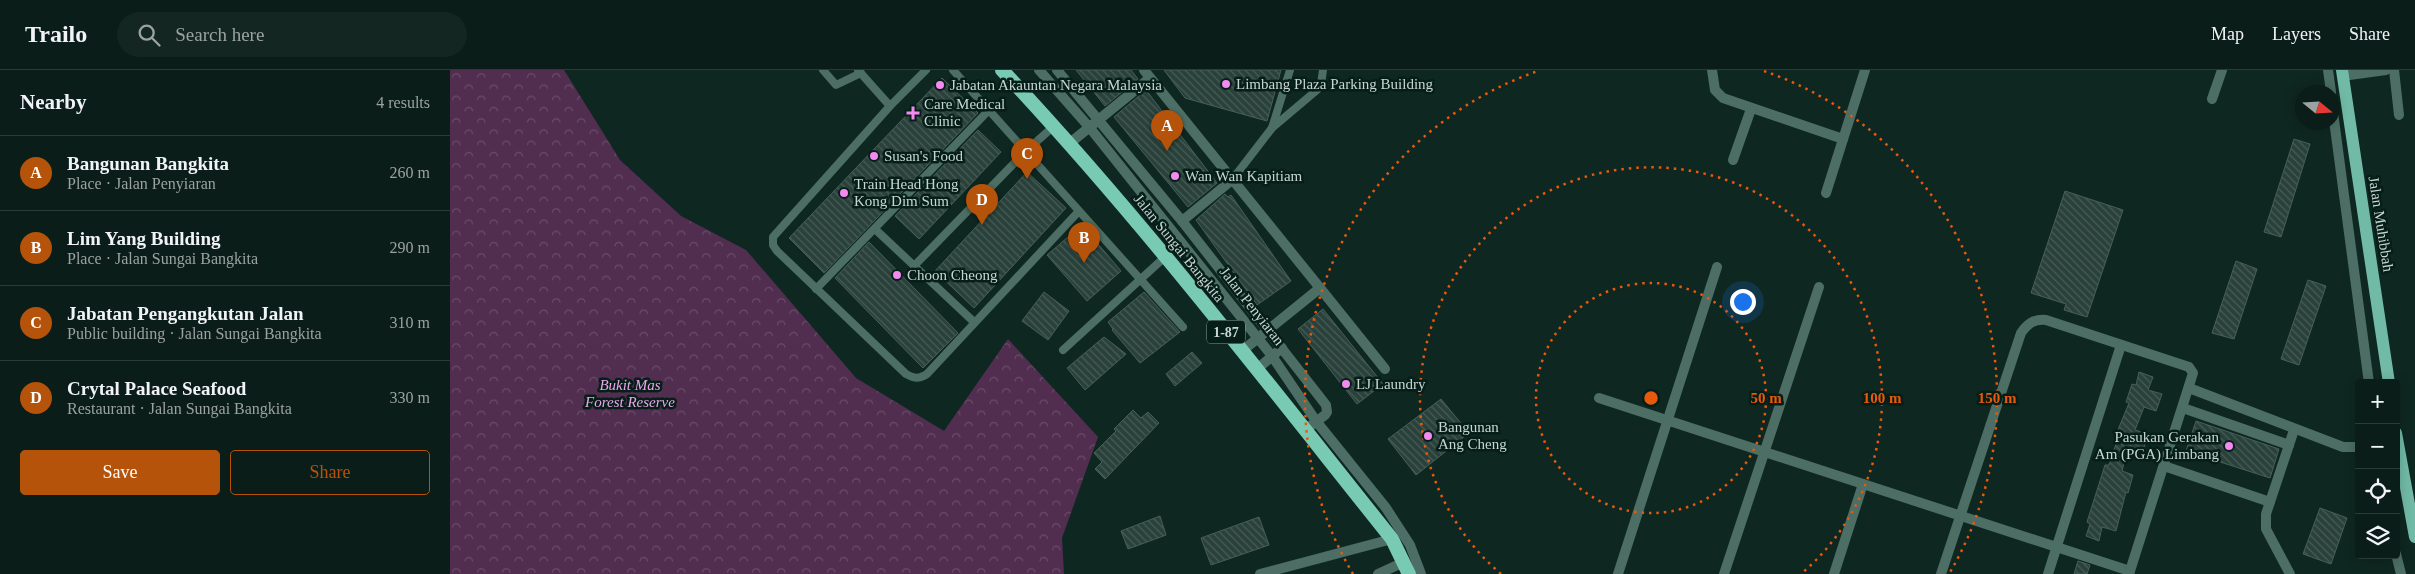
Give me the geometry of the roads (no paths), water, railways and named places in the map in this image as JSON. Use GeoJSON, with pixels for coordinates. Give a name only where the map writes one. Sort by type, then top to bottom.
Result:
{"type":"FeatureCollection","features":[{"type":"Feature","properties":{"kind":"highway","name":"Jalan Sungai Bangkita"},"geometry":{"type":"LineString","coordinates":[[1002,70],[1070,143],[1166,256],[1392,539],[1406,568]]}},
{"type":"Feature","properties":{"kind":"highway","name":"1-87"},"geometry":{"type":"LineString","coordinates":[[1015,70],[1030,100]]}},
{"type":"Feature","properties":{"kind":"main road","name":"Jalan Muhibbah"},"geometry":{"type":"LineString","coordinates":[[2342,73],[2388,379]]}},
{"type":"Feature","properties":{"kind":"main road"},"geometry":{"type":"LineString","coordinates":[[2400,455],[2415,537]]}},
{"type":"Feature","properties":{"kind":"street","name":"Jalan Penyiaran"},"geometry":{"type":"LineString","coordinates":[[1039,70],[1090,128],[1272,356],[1316,421],[1386,508],[1410,545],[1421,574]]}},
{"type":"Feature","properties":{"kind":"street"},"geometry":{"type":"LineString","coordinates":[[1057,70],[1100,119],[1182,221],[1326,405],[1327,412],[1305,430]]}},
{"type":"Feature","properties":{"kind":"street"},"geometry":{"type":"LineString","coordinates":[[1712,70],[1715,90],[1723,98],[1843,140]]}},
{"type":"Feature","properties":{"kind":"street"},"geometry":{"type":"LineString","coordinates":[[1826,193],[1865,70]]}},
{"type":"Feature","properties":{"kind":"street"},"geometry":{"type":"LineString","coordinates":[[2212,100],[2222,70]]}},
{"type":"Feature","properties":{"kind":"street"},"geometry":{"type":"LineString","coordinates":[[2328,70],[2330,85]]}},
{"type":"Feature","properties":{"kind":"street"},"geometry":{"type":"LineString","coordinates":[[2342,73],[2386,70]]}},
{"type":"Feature","properties":{"kind":"street"},"geometry":{"type":"LineString","coordinates":[[2394,70],[2399,115]]}},
{"type":"Feature","properties":{"kind":"street"},"geometry":{"type":"LineString","coordinates":[[1070,143],[1090,128],[1147,74],[1385,369]]}},
{"type":"Feature","properties":{"kind":"street"},"geometry":{"type":"LineString","coordinates":[[1733,160],[1751,109]]}},
{"type":"Feature","properties":{"kind":"street"},"geometry":{"type":"LineString","coordinates":[[2335,130],[2368,379]]}},
{"type":"Feature","properties":{"kind":"street"},"geometry":{"type":"LineString","coordinates":[[1182,221],[1232,180]]}},
{"type":"Feature","properties":{"kind":"street"},"geometry":{"type":"LineString","coordinates":[[1618,574],[1717,267]]}},
{"type":"Feature","properties":{"kind":"street"},"geometry":{"type":"LineString","coordinates":[[1724,574],[1819,287]]}},
{"type":"Feature","properties":{"kind":"street"},"geometry":{"type":"LineString","coordinates":[[1242,351],[1320,288]]}},
{"type":"Feature","properties":{"kind":"street"},"geometry":{"type":"LineString","coordinates":[[1599,398],[1960,516],[2129,573],[2194,372],[2189,367],[2046,320],[2036,320],[2027,324],[2021,333],[1960,516],[1941,574]]}},
{"type":"Feature","properties":{"kind":"street"},"geometry":{"type":"LineString","coordinates":[[2048,574],[2122,345]]}},
{"type":"Feature","properties":{"kind":"street"},"geometry":{"type":"LineString","coordinates":[[1257,370],[1282,348]]}},
{"type":"Feature","properties":{"kind":"street"},"geometry":{"type":"LineString","coordinates":[[2189,388],[2294,430],[2343,447],[2355,447]]}},
{"type":"Feature","properties":{"kind":"street"},"geometry":{"type":"LineString","coordinates":[[2183,408],[2289,445]]}},
{"type":"Feature","properties":{"kind":"street"},"geometry":{"type":"LineString","coordinates":[[2290,574],[2282,569],[2266,529],[2270,502],[2294,430]]}},
{"type":"Feature","properties":{"kind":"street"},"geometry":{"type":"LineString","coordinates":[[2164,466],[2270,502]]}},
{"type":"Feature","properties":{"kind":"street"},"geometry":{"type":"LineString","coordinates":[[1834,574],[1863,484]]}},
{"type":"Feature","properties":{"kind":"street"},"geometry":{"type":"LineString","coordinates":[[1260,574],[1392,539]]}},
{"type":"Feature","properties":{"kind":"street"},"geometry":{"type":"LineString","coordinates":[[2397,559],[2401,574]]}},
{"type":"Feature","properties":{"kind":"street"},"geometry":{"type":"LineString","coordinates":[[1378,574],[1406,568]]}},
{"type":"Feature","properties":{"kind":"lane"},"geometry":{"type":"LineString","coordinates":[[823,70],[836,85],[859,71],[890,106]]}},
{"type":"Feature","properties":{"kind":"lane"},"geometry":{"type":"LineString","coordinates":[[926,70],[890,106],[773,237],[773,245],[777,251],[906,374],[913,378],[921,378],[928,374],[1079,210]]}},
{"type":"Feature","properties":{"kind":"lane"},"geometry":{"type":"LineString","coordinates":[[1272,128],[1290,70]]}},
{"type":"Feature","properties":{"kind":"lane"},"geometry":{"type":"LineString","coordinates":[[1232,180],[1272,128],[1317,90],[1321,84],[1323,70]]}},
{"type":"Feature","properties":{"kind":"lane"},"geometry":{"type":"LineString","coordinates":[[955,71],[1183,327]]}},
{"type":"Feature","properties":{"kind":"lane"},"geometry":{"type":"LineString","coordinates":[[816,289],[876,230],[989,110]]}},
{"type":"Feature","properties":{"kind":"lane"},"geometry":{"type":"LineString","coordinates":[[914,266],[1026,151],[1054,126]]}},
{"type":"Feature","properties":{"kind":"lane"},"geometry":{"type":"LineString","coordinates":[[876,230],[974,322]]}},
{"type":"Feature","properties":{"kind":"lane"},"geometry":{"type":"LineString","coordinates":[[1063,350],[1166,256]]}},
{"type":"Feature","properties":{"kind":"place","name":"Limbang Plaza Parking Building"},"geometry":{"type":"Point","coordinates":[1226,84]}},
{"type":"Feature","properties":{"kind":"place","name":"Jabatan Akauntan Negara Malaysia"},"geometry":{"type":"Point","coordinates":[940,85]}},
{"type":"Feature","properties":{"kind":"place","name":"Care Medical Clinic"},"geometry":{"type":"Point","coordinates":[913,113]}},
{"type":"Feature","properties":{"kind":"place","name":"Bangunan Bangkita"},"geometry":{"type":"Point","coordinates":[1167,151]}},
{"type":"Feature","properties":{"kind":"place","name":"Susan's Food"},"geometry":{"type":"Point","coordinates":[874,156]}},
{"type":"Feature","properties":{"kind":"place","name":"Wan Wan Kapitiam"},"geometry":{"type":"Point","coordinates":[1175,176]}},
{"type":"Feature","properties":{"kind":"place","name":"Jabatan Pengangkutan Jalan"},"geometry":{"type":"Point","coordinates":[1027,179]}},
{"type":"Feature","properties":{"kind":"place","name":"Train Head Hong Kong Dim Sum"},"geometry":{"type":"Point","coordinates":[844,193]}},
{"type":"Feature","properties":{"kind":"place","name":"Crytal Palace Seafood"},"geometry":{"type":"Point","coordinates":[982,225]}},
{"type":"Feature","properties":{"kind":"place","name":"Lim Yang Building"},"geometry":{"type":"Point","coordinates":[1084,263]}},
{"type":"Feature","properties":{"kind":"place","name":"Choon Cheong"},"geometry":{"type":"Point","coordinates":[897,275]}},
{"type":"Feature","properties":{"kind":"place","name":"LJ Laundry"},"geometry":{"type":"Point","coordinates":[1346,384]}},
{"type":"Feature","properties":{"kind":"place","name":"Bangunan Ang Cheng"},"geometry":{"type":"Point","coordinates":[1428,436]}},
{"type":"Feature","properties":{"kind":"place","name":"Pasukan Gerakan Am (PGA) Limbang"},"geometry":{"type":"Point","coordinates":[2229,446]}},
{"type":"Feature","properties":{"kind":"park label","name":"Bukit Mas Forest Reserve"},"geometry":{"type":"Point","coordinates":[630,394]}}]}
